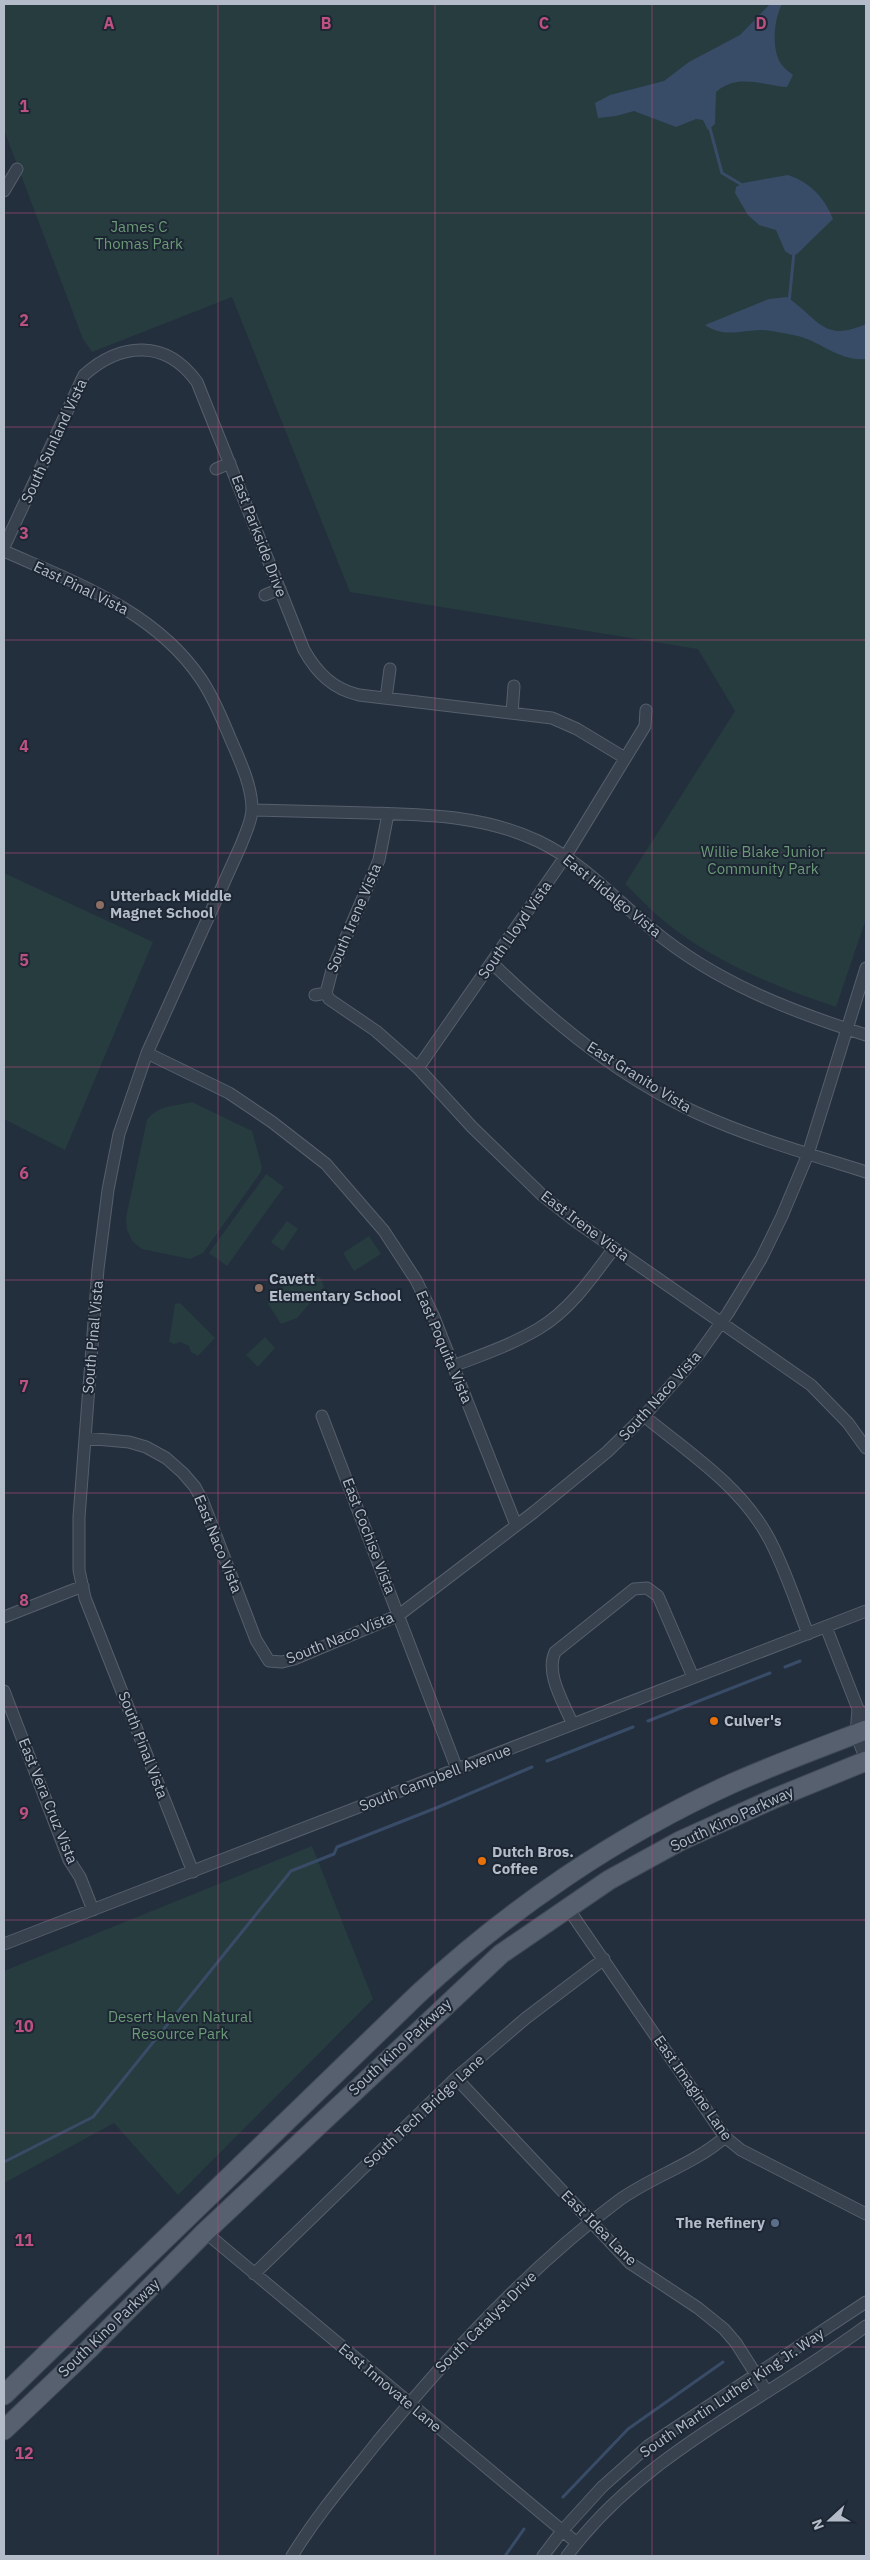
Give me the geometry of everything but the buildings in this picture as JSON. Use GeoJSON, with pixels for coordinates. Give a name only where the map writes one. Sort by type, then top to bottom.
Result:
{"type":"FeatureCollection","features":[{"type":"Feature","properties":{"kind":"main road","name":"South Kino Parkway"},"geometry":{"type":"LineString","coordinates":[[4,2395],[416,1995],[498,1926],[578,1869],[679,1810],[732,1784],[861,1732]]}},
{"type":"Feature","properties":{"kind":"main road","name":"South Kino Parkway"},"geometry":{"type":"LineString","coordinates":[[4,2430],[88,2350],[205,2232],[501,1954],[567,1908],[633,1867],[702,1830],[866,1760]]}},
{"type":"Feature","properties":{"kind":"main road"},"geometry":{"type":"LineString","coordinates":[[435,2014],[442,1991],[503,1939],[503,1934],[498,1926]]}},
{"type":"Feature","properties":{"kind":"street"},"geometry":{"type":"LineString","coordinates":[[4,191],[17,169]]}},
{"type":"Feature","properties":{"kind":"street","name":"South Sunland Vista"},"geometry":{"type":"LineString","coordinates":[[4,547],[84,375],[95,365],[117,353],[127,350],[151,351]]}},
{"type":"Feature","properties":{"kind":"street","name":"East Parkside Drive"},"geometry":{"type":"LineString","coordinates":[[151,351],[176,360],[198,382],[304,650],[323,677],[347,692],[552,718],[565,723],[625,758]]}},
{"type":"Feature","properties":{"kind":"street"},"geometry":{"type":"LineString","coordinates":[[216,469],[230,463]]}},
{"type":"Feature","properties":{"kind":"street","name":"East Pinal Vista"},"geometry":{"type":"LineString","coordinates":[[4,551],[118,604],[137,615],[175,647],[201,678],[220,714],[242,767],[252,810]]}},
{"type":"Feature","properties":{"kind":"street"},"geometry":{"type":"LineString","coordinates":[[265,595],[280,589]]}},
{"type":"Feature","properties":{"kind":"street"},"geometry":{"type":"LineString","coordinates":[[386,698],[390,669]]}},
{"type":"Feature","properties":{"kind":"street"},"geometry":{"type":"LineString","coordinates":[[512,713],[514,686]]}},
{"type":"Feature","properties":{"kind":"street","name":"South Lloyd Vista"},"geometry":{"type":"LineString","coordinates":[[418,1068],[565,857],[645,726],[646,710]]}},
{"type":"Feature","properties":{"kind":"street","name":"East Hidalgo Vista"},"geometry":{"type":"LineString","coordinates":[[252,810],[458,817],[477,820],[538,841],[565,857],[604,886],[654,931],[713,972],[792,1010],[866,1035]]}},
{"type":"Feature","properties":{"kind":"street","name":"South Pinal Vista"},"geometry":{"type":"LineString","coordinates":[[193,1872],[85,1598],[79,1570],[79,1517],[98,1269],[108,1190],[119,1134],[147,1053],[242,845],[252,810]]}},
{"type":"Feature","properties":{"kind":"street","name":"South Irene Vista"},"geometry":{"type":"LineString","coordinates":[[320,994],[379,860],[388,814]]}},
{"type":"Feature","properties":{"kind":"street","name":"East Granito Vista"},"geometry":{"type":"LineString","coordinates":[[492,963],[554,1021],[602,1057],[649,1087],[696,1112],[740,1131],[866,1172]]}},
{"type":"Feature","properties":{"kind":"street","name":"South Naco Vista"},"geometry":{"type":"LineString","coordinates":[[267,1666],[294,1659],[399,1615],[607,1452],[644,1416],[698,1355],[721,1323],[761,1259],[808,1154],[866,968]]}},
{"type":"Feature","properties":{"kind":"street","name":"East Irene Vista"},"geometry":{"type":"LineString","coordinates":[[320,994],[376,1031],[418,1068],[516,1171],[575,1221],[811,1384],[848,1423],[866,1448]]}},
{"type":"Feature","properties":{"kind":"street","name":"East Poquita Vista"},"geometry":{"type":"LineString","coordinates":[[147,1053],[229,1093],[272,1122],[326,1164],[384,1231],[416,1280],[454,1366],[516,1525]]}},
{"type":"Feature","properties":{"kind":"street"},"geometry":{"type":"LineString","coordinates":[[454,1366],[497,1349],[539,1328],[575,1298],[614,1248]]}},
{"type":"Feature","properties":{"kind":"street","name":"East Cochise Vista"},"geometry":{"type":"LineString","coordinates":[[322,1416],[457,1769]]}},
{"type":"Feature","properties":{"kind":"street"},"geometry":{"type":"LineString","coordinates":[[644,1416],[697,1458],[746,1504],[768,1536],[808,1634]]}},
{"type":"Feature","properties":{"kind":"street","name":"East Naco Vista"},"geometry":{"type":"LineString","coordinates":[[85,1438],[129,1442],[146,1447],[171,1462],[195,1487],[267,1666]]}},
{"type":"Feature","properties":{"kind":"street"},"geometry":{"type":"LineString","coordinates":[[572,1723],[552,1672],[551,1665],[555,1652],[628,1592],[649,1583],[661,1602],[693,1677]]}},
{"type":"Feature","properties":{"kind":"street"},"geometry":{"type":"LineString","coordinates":[[4,1617],[83,1586]]}},
{"type":"Feature","properties":{"kind":"street","name":"South Campbell Avenue"},"geometry":{"type":"LineString","coordinates":[[4,1944],[572,1723],[866,1612]]}},
{"type":"Feature","properties":{"kind":"street"},"geometry":{"type":"LineString","coordinates":[[826,1627],[862,1712],[861,1732],[866,1760]]}},
{"type":"Feature","properties":{"kind":"street","name":"East Vera Cruz Vista"},"geometry":{"type":"LineString","coordinates":[[4,1691],[69,1860],[80,1877],[93,1910]]}},
{"type":"Feature","properties":{"kind":"street","name":"East Imagine Lane"},"geometry":{"type":"LineString","coordinates":[[567,1908],[725,2137],[741,2150],[866,2214]]}},
{"type":"Feature","properties":{"kind":"street","name":"South Tech Bridge Lane"},"geometry":{"type":"LineString","coordinates":[[254,2274],[456,2078],[526,2018],[604,1959]]}},
{"type":"Feature","properties":{"kind":"street","name":"East Idea Lane"},"geometry":{"type":"LineString","coordinates":[[456,2078],[630,2262],[698,2308],[724,2329],[736,2343],[767,2392]]}},
{"type":"Feature","properties":{"kind":"street","name":"South Catalyst Drive"},"geometry":{"type":"LineString","coordinates":[[292,2556],[312,2523],[460,2344],[575,2234],[620,2199],[700,2156],[725,2137]]}},
{"type":"Feature","properties":{"kind":"street","name":"East Innovate Lane"},"geometry":{"type":"LineString","coordinates":[[205,2232],[577,2543]]}},
{"type":"Feature","properties":{"kind":"street","name":"South Martin Luther King Jr. Way"},"geometry":{"type":"LineString","coordinates":[[543,2556],[562,2531],[602,2487],[648,2446],[757,2376],[866,2302]]}},
{"type":"Feature","properties":{"kind":"street","name":"South Martin Luther King Jr. Way"},"geometry":{"type":"LineString","coordinates":[[567,2556],[604,2514],[678,2451],[866,2326]]}},
{"type":"Feature","properties":{"kind":"green space"},"geometry":{"type":"Polygon","coordinates":[[[4,4],[866,4],[866,919],[836,1007],[768,982],[704,949],[683,936],[659,917],[625,884],[735,711],[698,649],[350,592],[232,297],[92,352],[83,339],[4,130],[4,4]]]}},
{"type":"Feature","properties":{"kind":"green space"},"geometry":{"type":"Polygon","coordinates":[[[4,873],[153,942],[65,1150],[4,1119],[4,873]]]}},
{"type":"Feature","properties":{"kind":"green space"},"geometry":{"type":"Polygon","coordinates":[[[192,1102],[252,1131],[262,1167],[261,1172],[203,1253],[190,1259],[142,1249],[133,1242],[127,1230],[126,1217],[147,1120],[156,1111],[173,1105],[192,1102]]]}},
{"type":"Feature","properties":{"kind":"green space"},"geometry":{"type":"Polygon","coordinates":[[[266,1174],[284,1187],[227,1266],[209,1253],[266,1174]]]}},
{"type":"Feature","properties":{"kind":"green space"},"geometry":{"type":"Polygon","coordinates":[[[287,1221],[298,1229],[283,1251],[271,1242],[287,1221]]]}},
{"type":"Feature","properties":{"kind":"green space"},"geometry":{"type":"Polygon","coordinates":[[[369,1236],[381,1254],[354,1271],[343,1253],[369,1236]]]}},
{"type":"Feature","properties":{"kind":"green space"},"geometry":{"type":"Polygon","coordinates":[[[308,1275],[320,1277],[324,1287],[297,1318],[281,1324],[268,1304],[270,1293],[308,1275]]]}},
{"type":"Feature","properties":{"kind":"green space"},"geometry":{"type":"Polygon","coordinates":[[[180,1303],[215,1338],[198,1356],[191,1352],[189,1346],[180,1342],[174,1344],[169,1342],[175,1304],[180,1303]]]}},
{"type":"Feature","properties":{"kind":"green space"},"geometry":{"type":"Polygon","coordinates":[[[265,1337],[275,1348],[258,1367],[246,1355],[265,1337]]]}},
{"type":"Feature","properties":{"kind":"green space","name":"Desert Haven Natural Resource Park"},"geometry":{"type":"Polygon","coordinates":[[[312,1846],[373,1999],[178,2195],[114,2123],[4,2183],[4,1971],[312,1846]]]}},
{"type":"Feature","properties":{"kind":"water"},"geometry":{"type":"Polygon","coordinates":[[[770,4],[782,4],[777,17],[775,42],[781,64],[793,75],[787,87],[750,82],[732,83],[724,86],[716,92],[715,124],[708,130],[703,120],[696,119],[676,127],[634,111],[598,118],[595,103],[610,95],[664,81],[689,62],[740,35],[770,4]]]}},
{"type":"Feature","properties":{"kind":"water"},"geometry":{"type":"Polygon","coordinates":[[[788,175],[810,186],[821,197],[833,219],[797,254],[791,255],[785,251],[776,230],[759,225],[748,215],[735,193],[736,187],[743,183],[788,175]]]}},
{"type":"Feature","properties":{"kind":"water"},"geometry":{"type":"Polygon","coordinates":[[[787,297],[822,326],[831,330],[852,329],[866,324],[866,359],[847,357],[795,335],[763,330],[730,333],[714,330],[705,325],[769,299],[787,297]]]}},
{"type":"Feature","properties":{"kind":"waterway"},"geometry":{"type":"LineString","coordinates":[[709,125],[722,173],[744,186]]}},
{"type":"Feature","properties":{"kind":"waterway"},"geometry":{"type":"LineString","coordinates":[[789,303],[794,252]]}},
{"type":"Feature","properties":{"kind":"waterway"},"geometry":{"type":"LineString","coordinates":[[785,1667],[800,1661]]}},
{"type":"Feature","properties":{"kind":"waterway"},"geometry":{"type":"LineString","coordinates":[[648,1721],[770,1673]]}},
{"type":"Feature","properties":{"kind":"waterway"},"geometry":{"type":"LineString","coordinates":[[547,1761],[633,1727]]}},
{"type":"Feature","properties":{"kind":"waterway"},"geometry":{"type":"LineString","coordinates":[[4,2162],[93,2117],[291,1871],[334,1854],[337,1847],[532,1767]]}},
{"type":"Feature","properties":{"kind":"waterway"},"geometry":{"type":"LineString","coordinates":[[563,2497],[628,2429],[723,2362]]}},
{"type":"Feature","properties":{"kind":"waterway"},"geometry":{"type":"LineString","coordinates":[[505,2556],[524,2529]]}},
{"type":"Feature","properties":{"kind":"place","name":"Utterback Middle Magnet School"},"geometry":{"type":"Point","coordinates":[100,905]}},
{"type":"Feature","properties":{"kind":"place","name":"Cavett Elementary School"},"geometry":{"type":"Point","coordinates":[259,1288]}},
{"type":"Feature","properties":{"kind":"place","name":"Culver's"},"geometry":{"type":"Point","coordinates":[714,1721]}},
{"type":"Feature","properties":{"kind":"place","name":"Dutch Bros. Coffee"},"geometry":{"type":"Point","coordinates":[482,1861]}},
{"type":"Feature","properties":{"kind":"place","name":"The Refinery"},"geometry":{"type":"Point","coordinates":[775,2223]}},
{"type":"Feature","properties":{"kind":"park label","name":"James C Thomas Park"},"geometry":{"type":"Point","coordinates":[139,236]}},
{"type":"Feature","properties":{"kind":"park label","name":"Willie Blake Junior Community Park"},"geometry":{"type":"Point","coordinates":[763,860]}}]}
